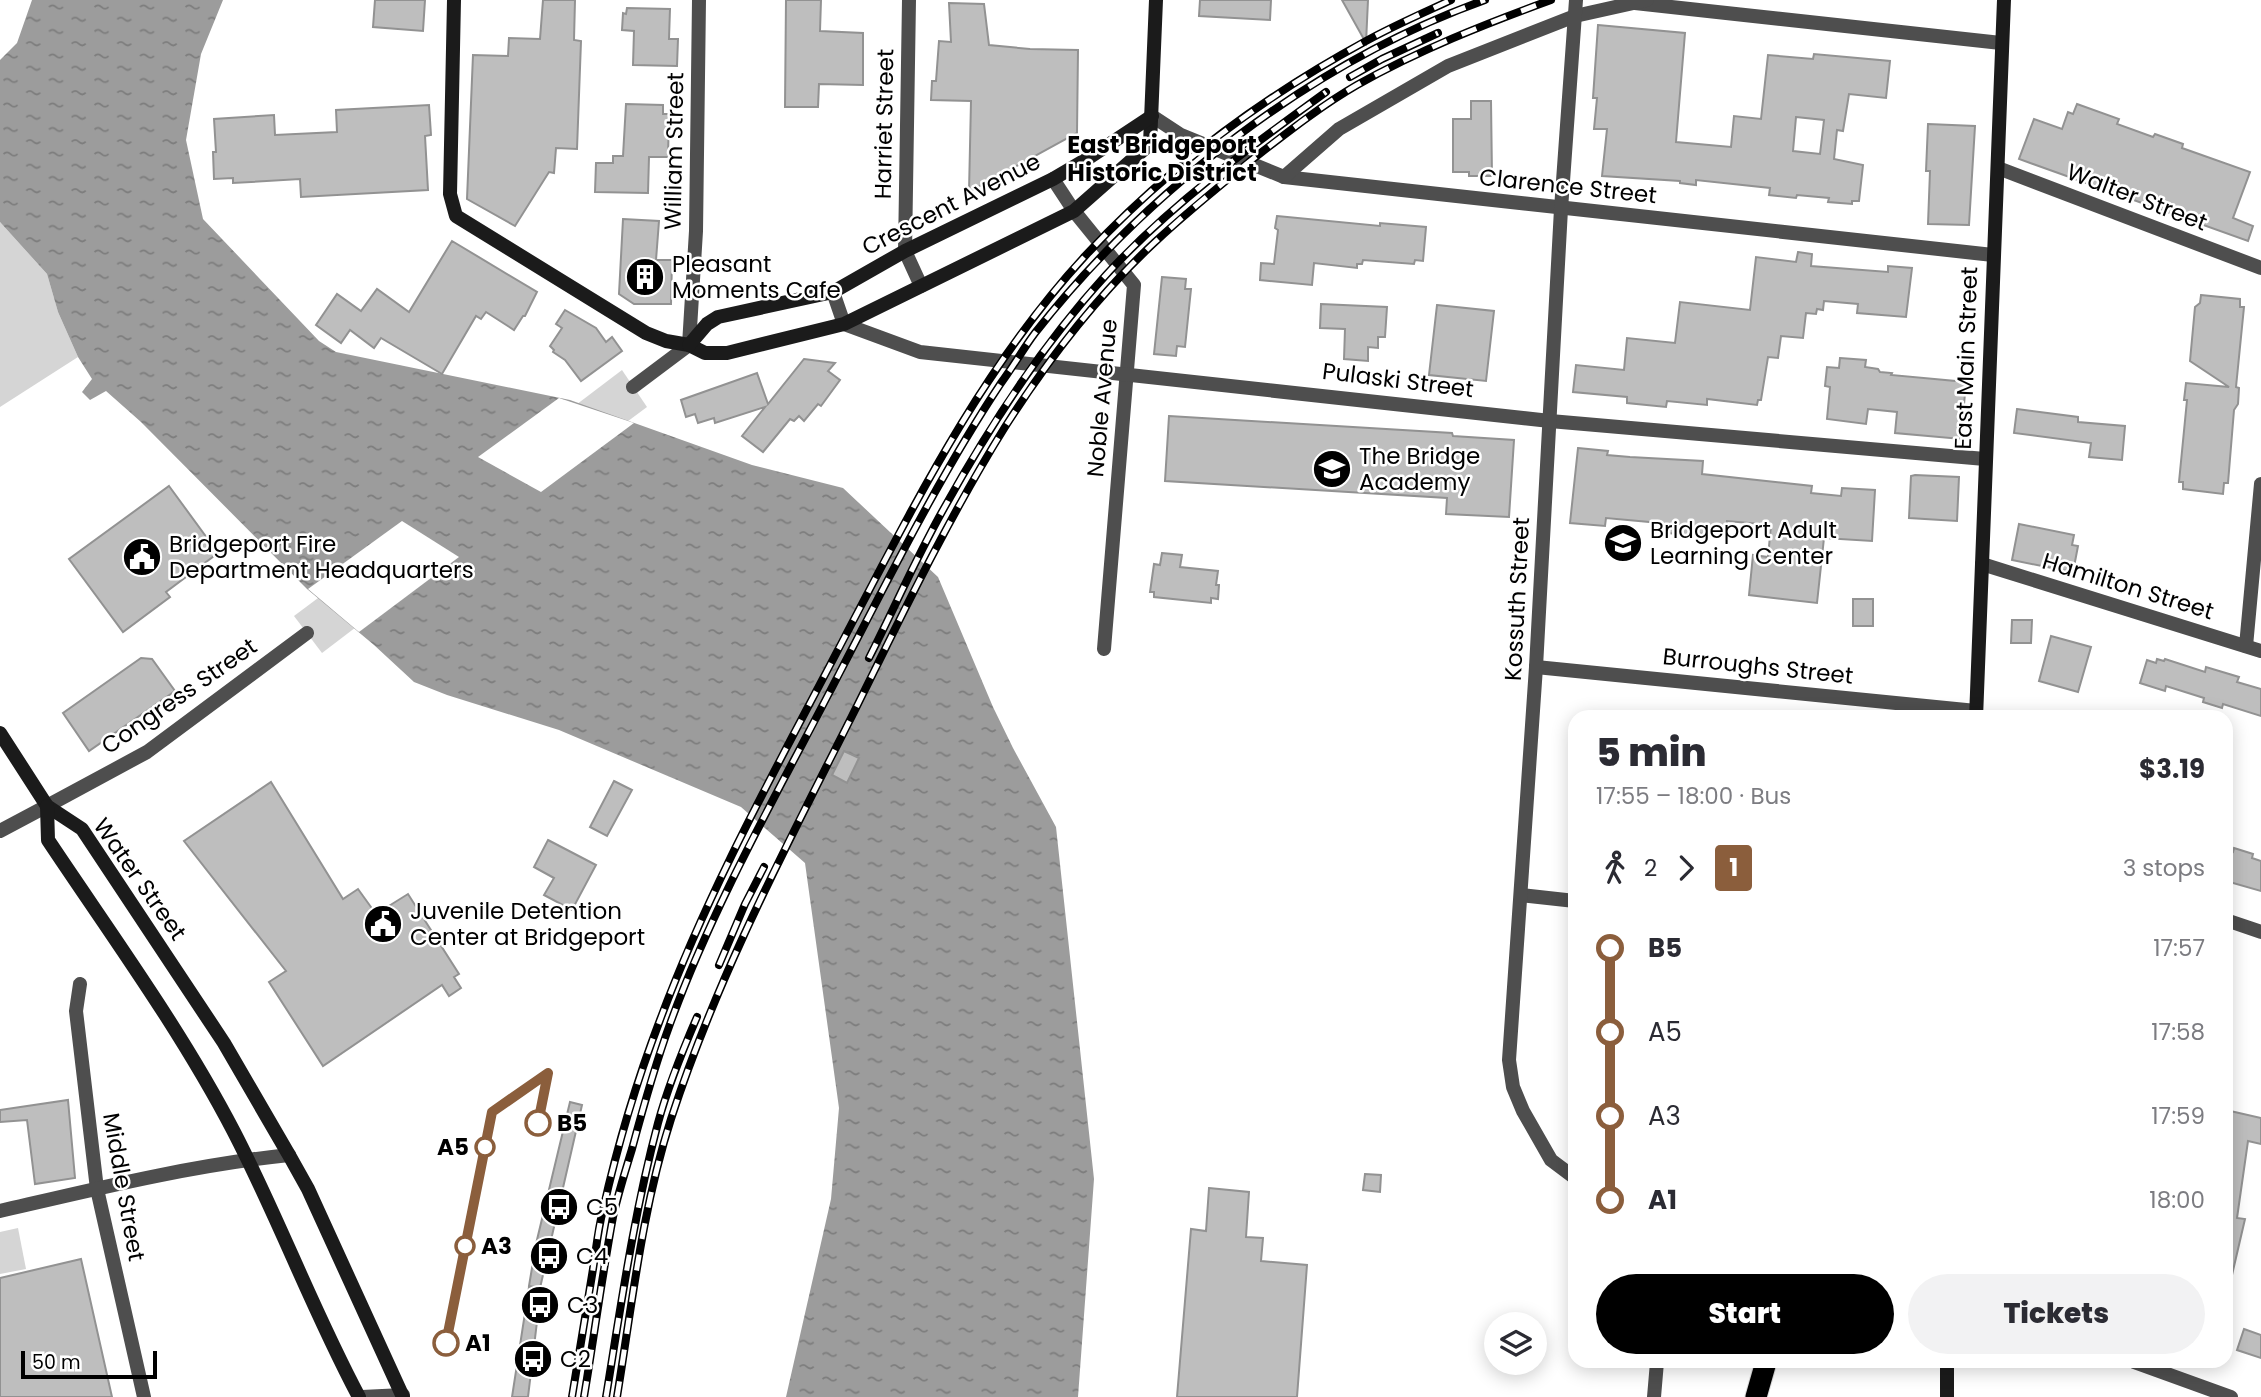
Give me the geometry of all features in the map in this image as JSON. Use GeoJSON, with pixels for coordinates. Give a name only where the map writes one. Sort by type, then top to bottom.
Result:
{"type":"FeatureCollection","features":[{"type":"Feature","properties":{"kind":"highway"},"geometry":{"type":"LineString","coordinates":[[1756,1397],[1764,1368]]}},
{"type":"Feature","properties":{"kind":"main road"},"geometry":{"type":"LineString","coordinates":[[454,0],[450,194],[456,216],[646,333],[666,341],[689,345],[705,353],[727,353],[844,324],[1074,211],[1150,144],[1156,0]]}},
{"type":"Feature","properties":{"kind":"main road","name":"East Main Street"},"geometry":{"type":"LineString","coordinates":[[1976,710],[2000,43],[2004,0]]}},
{"type":"Feature","properties":{"kind":"main road","name":"Crescent Avenue"},"geometry":{"type":"LineString","coordinates":[[689,345],[707,324],[718,317],[833,292],[905,251],[1053,178],[1152,116]]}},
{"type":"Feature","properties":{"kind":"main road"},"geometry":{"type":"LineString","coordinates":[[0,733],[47,806],[48,840],[197,1064],[247,1159],[360,1397]]}},
{"type":"Feature","properties":{"kind":"main road","name":"Water Street"},"geometry":{"type":"LineString","coordinates":[[47,806],[82,828],[223,1043],[307,1188],[403,1396]]}},
{"type":"Feature","properties":{"kind":"main road"},"geometry":{"type":"LineString","coordinates":[[1947,1368],[1947,1397]]}},
{"type":"Feature","properties":{"kind":"street","name":"William Street"},"geometry":{"type":"LineString","coordinates":[[689,345],[696,231],[699,0]]}},
{"type":"Feature","properties":{"kind":"street","name":"Harriet Street"},"geometry":{"type":"LineString","coordinates":[[909,0],[905,251],[921,286]]}},
{"type":"Feature","properties":{"kind":"street","name":"Kossuth Street"},"geometry":{"type":"LineString","coordinates":[[1568,1173],[1551,1160],[1523,1111],[1513,1087],[1509,1060],[1536,667],[1561,209],[1576,0]]}},
{"type":"Feature","properties":{"kind":"street"},"geometry":{"type":"LineString","coordinates":[[1284,177],[1339,129],[1448,66],[1575,16],[1641,2],[2000,43]]}},
{"type":"Feature","properties":{"kind":"street","name":"Clarence Street"},"geometry":{"type":"LineString","coordinates":[[1152,116],[1181,135],[1284,177],[1993,255]]}},
{"type":"Feature","properties":{"kind":"street","name":"Walter Street"},"geometry":{"type":"LineString","coordinates":[[1997,168],[2261,268]]}},
{"type":"Feature","properties":{"kind":"street","name":"Noble Avenue"},"geometry":{"type":"LineString","coordinates":[[1053,178],[1074,211],[1134,285],[1104,649]]}},
{"type":"Feature","properties":{"kind":"street"},"geometry":{"type":"LineString","coordinates":[[833,292],[844,324]]}},
{"type":"Feature","properties":{"kind":"street","name":"Pulaski Street"},"geometry":{"type":"LineString","coordinates":[[844,324],[920,352],[1550,421],[1985,459]]}},
{"type":"Feature","properties":{"kind":"street"},"geometry":{"type":"LineString","coordinates":[[633,387],[689,345]]}},
{"type":"Feature","properties":{"kind":"street"},"geometry":{"type":"LineString","coordinates":[[2246,646],[2261,484]]}},
{"type":"Feature","properties":{"kind":"street","name":"Hamilton Street"},"geometry":{"type":"LineString","coordinates":[[1982,564],[2261,651]]}},
{"type":"Feature","properties":{"kind":"street","name":"Congress Street"},"geometry":{"type":"LineString","coordinates":[[0,831],[147,752],[307,633]]}},
{"type":"Feature","properties":{"kind":"street","name":"Burroughs Street"},"geometry":{"type":"LineString","coordinates":[[1536,667],[1939,710]]}},
{"type":"Feature","properties":{"kind":"street"},"geometry":{"type":"LineString","coordinates":[[1521,895],[1568,900]]}},
{"type":"Feature","properties":{"kind":"street"},"geometry":{"type":"LineString","coordinates":[[2233,922],[2261,932]]}},
{"type":"Feature","properties":{"kind":"street","name":"Middle Street"},"geometry":{"type":"LineString","coordinates":[[80,984],[76,1011],[97,1189],[144,1397]]}},
{"type":"Feature","properties":{"kind":"street"},"geometry":{"type":"LineString","coordinates":[[0,1211],[247,1159],[289,1155]]}},
{"type":"Feature","properties":{"kind":"street"},"geometry":{"type":"LineString","coordinates":[[1654,1397],[1656,1368]]}},
{"type":"Feature","properties":{"kind":"street"},"geometry":{"type":"LineString","coordinates":[[2166,1368],[2231,1397]]}},
{"type":"Feature","properties":{"kind":"street"},"geometry":{"type":"LineString","coordinates":[[360,1397],[403,1396]]}},
{"type":"Feature","properties":{"kind":"shaded area"},"geometry":{"type":"Polygon","coordinates":[[[0,222],[47,274],[58,312],[78,357],[0,407],[0,222]]]}},
{"type":"Feature","properties":{"kind":"shaded area"},"geometry":{"type":"Polygon","coordinates":[[[622,370],[647,407],[538,488],[494,467],[622,370]]]}},
{"type":"Feature","properties":{"kind":"shaded area"},"geometry":{"type":"Polygon","coordinates":[[[409,530],[452,554],[322,653],[294,616],[409,530]]]}},
{"type":"Feature","properties":{"kind":"shaded area"},"geometry":{"type":"Polygon","coordinates":[[[18,1228],[26,1269],[0,1274],[0,1232],[18,1228]]]}},
{"type":"Feature","properties":{"kind":"water"},"geometry":{"type":"Polygon","coordinates":[[[32,0],[223,0],[201,54],[186,140],[203,219],[319,341],[336,352],[570,400],[752,465],[843,488],[938,577],[993,707],[1056,827],[1094,1179],[1078,1397],[786,1397],[831,1199],[839,1108],[805,863],[741,807],[559,730],[414,682],[307,589],[141,422],[106,391],[90,400],[82,392],[92,379],[78,357],[58,312],[47,274],[0,222],[0,60],[17,43],[32,0]]]}},
{"type":"Feature","properties":{"kind":"pier"},"geometry":{"type":"Polygon","coordinates":[[[559,398],[634,423],[541,492],[478,457],[559,398]]]}},
{"type":"Feature","properties":{"kind":"pier"},"geometry":{"type":"Polygon","coordinates":[[[402,521],[459,557],[359,632],[308,589],[402,521]]]}},
{"type":"Feature","properties":{"kind":"building"},"geometry":{"type":"Polygon","coordinates":[[[375,0],[425,0],[423,31],[373,27],[375,0]]]}},
{"type":"Feature","properties":{"kind":"building"},"geometry":{"type":"Polygon","coordinates":[[[543,0],[575,0],[574,40],[581,41],[577,149],[556,148],[554,173],[549,172],[515,226],[467,199],[473,55],[508,56],[509,38],[540,39],[543,0]]]}},
{"type":"Feature","properties":{"kind":"building"},"geometry":{"type":"Polygon","coordinates":[[[786,0],[821,0],[820,31],[863,33],[863,85],[819,84],[818,107],[785,107],[786,0]]]}},
{"type":"Feature","properties":{"kind":"building"},"geometry":{"type":"Polygon","coordinates":[[[1200,0],[1271,0],[1270,20],[1199,16],[1200,0]]]}},
{"type":"Feature","properties":{"kind":"building"},"geometry":{"type":"Polygon","coordinates":[[[1342,0],[1368,0],[1366,43],[1342,0]]]}},
{"type":"Feature","properties":{"kind":"building"},"geometry":{"type":"Polygon","coordinates":[[[949,3],[984,4],[989,45],[1078,50],[1077,133],[969,192],[971,101],[931,100],[932,81],[936,81],[939,41],[951,42],[949,3]]]}},
{"type":"Feature","properties":{"kind":"building"},"geometry":{"type":"Polygon","coordinates":[[[627,8],[670,9],[669,39],[678,39],[677,66],[633,65],[634,31],[622,30],[623,13],[626,14],[627,8]]]}},
{"type":"Feature","properties":{"kind":"building"},"geometry":{"type":"Polygon","coordinates":[[[1598,25],[1685,33],[1676,142],[1731,147],[1734,116],[1761,119],[1768,55],[1813,59],[1814,54],[1890,61],[1886,98],[1849,94],[1843,131],[1837,130],[1834,159],[1863,165],[1859,201],[1852,201],[1852,204],[1828,202],[1829,198],[1769,195],[1770,188],[1696,180],[1696,185],[1680,181],[1602,176],[1607,129],[1594,129],[1597,98],[1593,98],[1598,25]],[[1796,117],[1793,151],[1820,154],[1824,120],[1796,117]]]}},
{"type":"Feature","properties":{"kind":"building"},"geometry":{"type":"Polygon","coordinates":[[[1471,101],[1491,101],[1492,176],[1469,176],[1469,172],[1453,172],[1453,119],[1471,119],[1471,101]]]}},
{"type":"Feature","properties":{"kind":"building"},"geometry":{"type":"Polygon","coordinates":[[[626,104],[663,105],[663,114],[669,114],[668,157],[649,157],[648,193],[595,192],[596,163],[613,163],[613,156],[623,156],[626,104]]]}},
{"type":"Feature","properties":{"kind":"building"},"geometry":{"type":"Polygon","coordinates":[[[2077,104],[2119,119],[2117,124],[2183,144],[2182,148],[2250,172],[2233,218],[2253,226],[2248,241],[2019,159],[2034,119],[2062,129],[2068,112],[2073,114],[2077,104]]]}},
{"type":"Feature","properties":{"kind":"building"},"geometry":{"type":"Polygon","coordinates":[[[429,105],[431,135],[425,136],[428,190],[301,197],[300,179],[233,183],[233,178],[214,179],[214,119],[274,115],[275,135],[337,132],[336,110],[429,105]]]}},
{"type":"Feature","properties":{"kind":"building"},"geometry":{"type":"Polygon","coordinates":[[[1928,124],[1975,126],[1969,225],[1928,224],[1928,124]]]}},
{"type":"Feature","properties":{"kind":"building"},"geometry":{"type":"Polygon","coordinates":[[[1277,216],[1380,226],[1380,223],[1426,227],[1423,261],[1415,260],[1414,264],[1363,260],[1362,264],[1357,264],[1357,268],[1314,263],[1312,285],[1260,280],[1261,263],[1274,264],[1277,216]]]}},
{"type":"Feature","properties":{"kind":"building","name":"Pleasant Moments Cafe"},"geometry":{"type":"Polygon","coordinates":[[[623,219],[659,221],[656,260],[672,260],[671,304],[634,304],[619,294],[623,219]]]}},
{"type":"Feature","properties":{"kind":"building"},"geometry":{"type":"Polygon","coordinates":[[[452,241],[537,292],[525,316],[514,330],[486,312],[481,319],[476,316],[442,374],[381,338],[374,348],[350,330],[341,343],[316,325],[337,294],[361,311],[377,289],[409,312],[452,241]]]}},
{"type":"Feature","properties":{"kind":"building"},"geometry":{"type":"Polygon","coordinates":[[[1798,252],[1812,254],[1811,266],[1888,272],[1888,266],[1912,268],[1906,317],[1857,313],[1858,304],[1824,301],[1823,310],[1817,309],[1816,314],[1806,313],[1803,338],[1781,336],[1778,358],[1768,357],[1761,400],[1758,400],[1757,405],[1707,399],[1707,405],[1667,401],[1666,407],[1627,403],[1627,397],[1573,392],[1576,365],[1624,370],[1627,338],[1675,343],[1680,302],[1750,310],[1756,257],[1796,262],[1798,252]]]}},
{"type":"Feature","properties":{"kind":"building"},"geometry":{"type":"Polygon","coordinates":[[[1162,277],[1186,279],[1185,289],[1191,289],[1185,347],[1177,346],[1176,356],[1154,354],[1162,277]]]}},
{"type":"Feature","properties":{"kind":"building"},"geometry":{"type":"Polygon","coordinates":[[[2201,295],[2240,299],[2240,307],[2244,307],[2236,387],[2239,388],[2238,404],[2234,410],[2228,483],[2224,483],[2223,494],[2183,489],[2183,482],[2179,482],[2187,400],[2184,400],[2186,383],[2229,387],[2190,361],[2195,307],[2200,303],[2201,295]]]}},
{"type":"Feature","properties":{"kind":"building"},"geometry":{"type":"Polygon","coordinates":[[[1321,304],[1387,307],[1385,337],[1378,337],[1378,348],[1368,347],[1368,361],[1344,359],[1345,329],[1320,328],[1321,304]]]}},
{"type":"Feature","properties":{"kind":"building"},"geometry":{"type":"Polygon","coordinates":[[[1437,305],[1494,311],[1486,381],[1429,375],[1437,305]]]}},
{"type":"Feature","properties":{"kind":"building"},"geometry":{"type":"Polygon","coordinates":[[[565,310],[596,328],[606,342],[612,337],[622,351],[581,381],[550,346],[562,328],[556,324],[565,310]]]}},
{"type":"Feature","properties":{"kind":"building"},"geometry":{"type":"Polygon","coordinates":[[[1840,358],[1866,360],[1865,367],[1892,373],[1891,375],[1966,382],[1961,439],[1895,433],[1897,412],[1868,409],[1866,424],[1827,419],[1830,387],[1825,386],[1827,367],[1839,368],[1840,358]]]}},
{"type":"Feature","properties":{"kind":"building"},"geometry":{"type":"Polygon","coordinates":[[[804,359],[835,363],[828,371],[840,380],[821,406],[818,404],[804,421],[799,416],[794,421],[790,419],[763,452],[742,436],[765,407],[715,423],[714,418],[698,423],[695,414],[686,417],[681,400],[757,373],[768,404],[804,359]]]}},
{"type":"Feature","properties":{"kind":"building"},"geometry":{"type":"Polygon","coordinates":[[[2017,409],[2078,417],[2078,422],[2125,426],[2122,460],[2089,457],[2091,443],[2014,433],[2017,409]]]}},
{"type":"Feature","properties":{"kind":"building"},"geometry":{"type":"Polygon","coordinates":[[[1169,416],[1452,433],[1453,436],[1514,440],[1509,517],[1446,514],[1447,498],[1165,481],[1169,416]]]}},
{"type":"Feature","properties":{"kind":"building"},"geometry":{"type":"Polygon","coordinates":[[[1578,448],[1608,451],[1607,455],[1703,461],[1702,474],[1812,486],[1811,493],[1841,496],[1842,488],[1875,490],[1872,541],[1824,538],[1817,603],[1749,595],[1753,555],[1768,557],[1771,525],[1727,521],[1726,536],[1695,533],[1695,536],[1659,532],[1660,523],[1606,518],[1605,526],[1570,523],[1578,448]]]}},
{"type":"Feature","properties":{"kind":"building"},"geometry":{"type":"Polygon","coordinates":[[[1911,476],[1959,477],[1957,521],[1909,518],[1911,476]]]}},
{"type":"Feature","properties":{"kind":"building","name":"Bridgeport Fire Department Headquarters"},"geometry":{"type":"Polygon","coordinates":[[[169,486],[218,553],[166,592],[170,597],[123,632],[69,559],[169,486]]]}},
{"type":"Feature","properties":{"kind":"building"},"geometry":{"type":"Polygon","coordinates":[[[2019,524],[2074,535],[2072,545],[2078,546],[2074,567],[2068,565],[2067,571],[2012,560],[2019,524]]]}},
{"type":"Feature","properties":{"kind":"building"},"geometry":{"type":"Polygon","coordinates":[[[1162,553],[1182,555],[1180,567],[1218,571],[1218,599],[1211,598],[1211,603],[1154,597],[1154,592],[1150,592],[1154,564],[1160,565],[1162,553]]]}},
{"type":"Feature","properties":{"kind":"building"},"geometry":{"type":"Polygon","coordinates":[[[1853,599],[1873,599],[1873,626],[1853,626],[1853,599]]]}},
{"type":"Feature","properties":{"kind":"building"},"geometry":{"type":"Polygon","coordinates":[[[2012,620],[2032,620],[2031,643],[2011,643],[2012,620]]]}},
{"type":"Feature","properties":{"kind":"building"},"geometry":{"type":"Polygon","coordinates":[[[2051,636],[2091,647],[2078,692],[2039,681],[2051,636]]]}},
{"type":"Feature","properties":{"kind":"building"},"geometry":{"type":"Polygon","coordinates":[[[141,658],[152,659],[175,691],[89,751],[63,713],[141,658]]]}},
{"type":"Feature","properties":{"kind":"building"},"geometry":{"type":"Polygon","coordinates":[[[2157,659],[2205,672],[2206,667],[2239,677],[2237,682],[2261,689],[2261,716],[2223,704],[2222,708],[2203,702],[2204,698],[2166,686],[2165,691],[2140,683],[2147,660],[2156,663],[2157,659]]]}},
{"type":"Feature","properties":{"kind":"building"},"geometry":{"type":"Polygon","coordinates":[[[844,751],[859,758],[847,783],[832,775],[844,751]]]}},
{"type":"Feature","properties":{"kind":"building"},"geometry":{"type":"Polygon","coordinates":[[[614,781],[632,790],[607,836],[590,827],[614,781]]]}},
{"type":"Feature","properties":{"kind":"building","name":"Juvenile Detention Center at Bridgeport"},"geometry":{"type":"Polygon","coordinates":[[[271,782],[343,899],[358,889],[376,914],[408,894],[459,974],[454,977],[461,988],[449,996],[442,985],[323,1066],[269,982],[286,971],[184,841],[271,782]]]}},
{"type":"Feature","properties":{"kind":"building"},"geometry":{"type":"Polygon","coordinates":[[[548,840],[596,865],[572,910],[544,895],[554,878],[534,867],[548,840]]]}},
{"type":"Feature","properties":{"kind":"building"},"geometry":{"type":"Polygon","coordinates":[[[2234,848],[2253,854],[2252,858],[2261,861],[2261,891],[2233,883],[2234,848]]]}},
{"type":"Feature","properties":{"kind":"building"},"geometry":{"type":"Polygon","coordinates":[[[68,1100],[75,1178],[35,1184],[27,1120],[0,1122],[0,1110],[68,1100]]]}},
{"type":"Feature","properties":{"kind":"building"},"geometry":{"type":"Polygon","coordinates":[[[570,1102],[582,1105],[540,1288],[529,1286],[536,1244],[570,1102]]]}},
{"type":"Feature","properties":{"kind":"building"},"geometry":{"type":"Polygon","coordinates":[[[2233,1112],[2261,1118],[2261,1144],[2248,1141],[2237,1218],[2245,1219],[2233,1271],[2233,1112]]]}},
{"type":"Feature","properties":{"kind":"building"},"geometry":{"type":"Polygon","coordinates":[[[1365,1174],[1381,1175],[1380,1192],[1363,1190],[1365,1174]]]}},
{"type":"Feature","properties":{"kind":"building"},"geometry":{"type":"Polygon","coordinates":[[[1209,1188],[1249,1192],[1246,1237],[1263,1238],[1261,1261],[1307,1265],[1297,1397],[1177,1397],[1191,1229],[1206,1231],[1209,1188]]]}},
{"type":"Feature","properties":{"kind":"building"},"geometry":{"type":"Polygon","coordinates":[[[81,1259],[112,1397],[0,1397],[0,1278],[81,1259]]]}},
{"type":"Feature","properties":{"kind":"building"},"geometry":{"type":"Polygon","coordinates":[[[529,1287],[541,1288],[528,1397],[512,1397],[529,1287]]]}},
{"type":"Feature","properties":{"kind":"building"},"geometry":{"type":"Polygon","coordinates":[[[2244,1329],[2261,1335],[2261,1358],[2237,1350],[2244,1329]]]}},
{"type":"Feature","properties":{"kind":"railway"},"geometry":{"type":"LineString","coordinates":[[572,1397],[600,1225],[615,1162],[643,1066],[680,969],[725,869],[775,771],[902,528],[956,432],[1017,340],[1050,297],[1086,255],[1149,193],[1217,137],[1290,86],[1387,30],[1451,0]]}},
{"type":"Feature","properties":{"kind":"railway"},"geometry":{"type":"LineString","coordinates":[[584,1397],[615,1208],[654,1071],[688,979],[749,845],[897,562],[957,453],[1001,383],[1035,333],[1079,280],[1129,229],[1182,181],[1238,136],[1297,94],[1358,58],[1421,26],[1485,0]]}},
{"type":"Feature","properties":{"kind":"railway"},"geometry":{"type":"LineString","coordinates":[[617,1397],[652,1187],[671,1119],[709,1015],[777,865],[925,570],[963,498],[1021,402],[1074,330],[1113,284],[1166,232],[1249,162],[1315,112],[1380,72],[1477,28],[1551,0]]}},
{"type":"Feature","properties":{"kind":"railway"},"geometry":{"type":"LineString","coordinates":[[1350,77],[1438,33]]}},
{"type":"Feature","properties":{"kind":"railway"},"geometry":{"type":"LineString","coordinates":[[869,658],[924,546],[961,479],[998,418],[1060,330],[1106,275],[1157,225],[1240,156],[1326,92]]}},
{"type":"Feature","properties":{"kind":"railway"},"geometry":{"type":"LineString","coordinates":[[719,965],[764,867]]}},
{"type":"Feature","properties":{"kind":"railway"},"geometry":{"type":"LineString","coordinates":[[606,1397],[649,1157],[666,1096],[697,1017]]}},
{"type":"Feature","properties":{"kind":"bus line","name":"1"},"geometry":{"type":"LineString","coordinates":[[446,1343],[492,1112],[548,1073],[538,1123]]}},
{"type":"Feature","properties":{"kind":"place","name":"Pleasant Moments Cafe"},"geometry":{"type":"Point","coordinates":[645,277]}},
{"type":"Feature","properties":{"kind":"place","name":"The Bridge Academy"},"geometry":{"type":"Point","coordinates":[1332,469]}},
{"type":"Feature","properties":{"kind":"place","name":"Bridgeport Adult Learning Center"},"geometry":{"type":"Point","coordinates":[1623,543]}},
{"type":"Feature","properties":{"kind":"place","name":"Bridgeport Fire Department Headquarters"},"geometry":{"type":"Point","coordinates":[142,557]}},
{"type":"Feature","properties":{"kind":"place","name":"Juvenile Detention Center at Bridgeport"},"geometry":{"type":"Point","coordinates":[383,924]}},
{"type":"Feature","properties":{"kind":"place","name":"B5"},"geometry":{"type":"Point","coordinates":[538,1123]}},
{"type":"Feature","properties":{"kind":"place","name":"A5"},"geometry":{"type":"Point","coordinates":[485,1147]}},
{"type":"Feature","properties":{"kind":"place","name":"C5"},"geometry":{"type":"Point","coordinates":[559,1207]}},
{"type":"Feature","properties":{"kind":"place","name":"A3"},"geometry":{"type":"Point","coordinates":[465,1246]}},
{"type":"Feature","properties":{"kind":"place","name":"C4"},"geometry":{"type":"Point","coordinates":[549,1256]}},
{"type":"Feature","properties":{"kind":"place","name":"C3"},"geometry":{"type":"Point","coordinates":[540,1305]}},
{"type":"Feature","properties":{"kind":"place","name":"A1"},"geometry":{"type":"Point","coordinates":[446,1343]}},
{"type":"Feature","properties":{"kind":"place","name":"C2"},"geometry":{"type":"Point","coordinates":[533,1359]}},
{"type":"Feature","properties":{"kind":"district","name":"East Bridgeport Historic District"},"geometry":{"type":"Point","coordinates":[1162,159]}}]}
